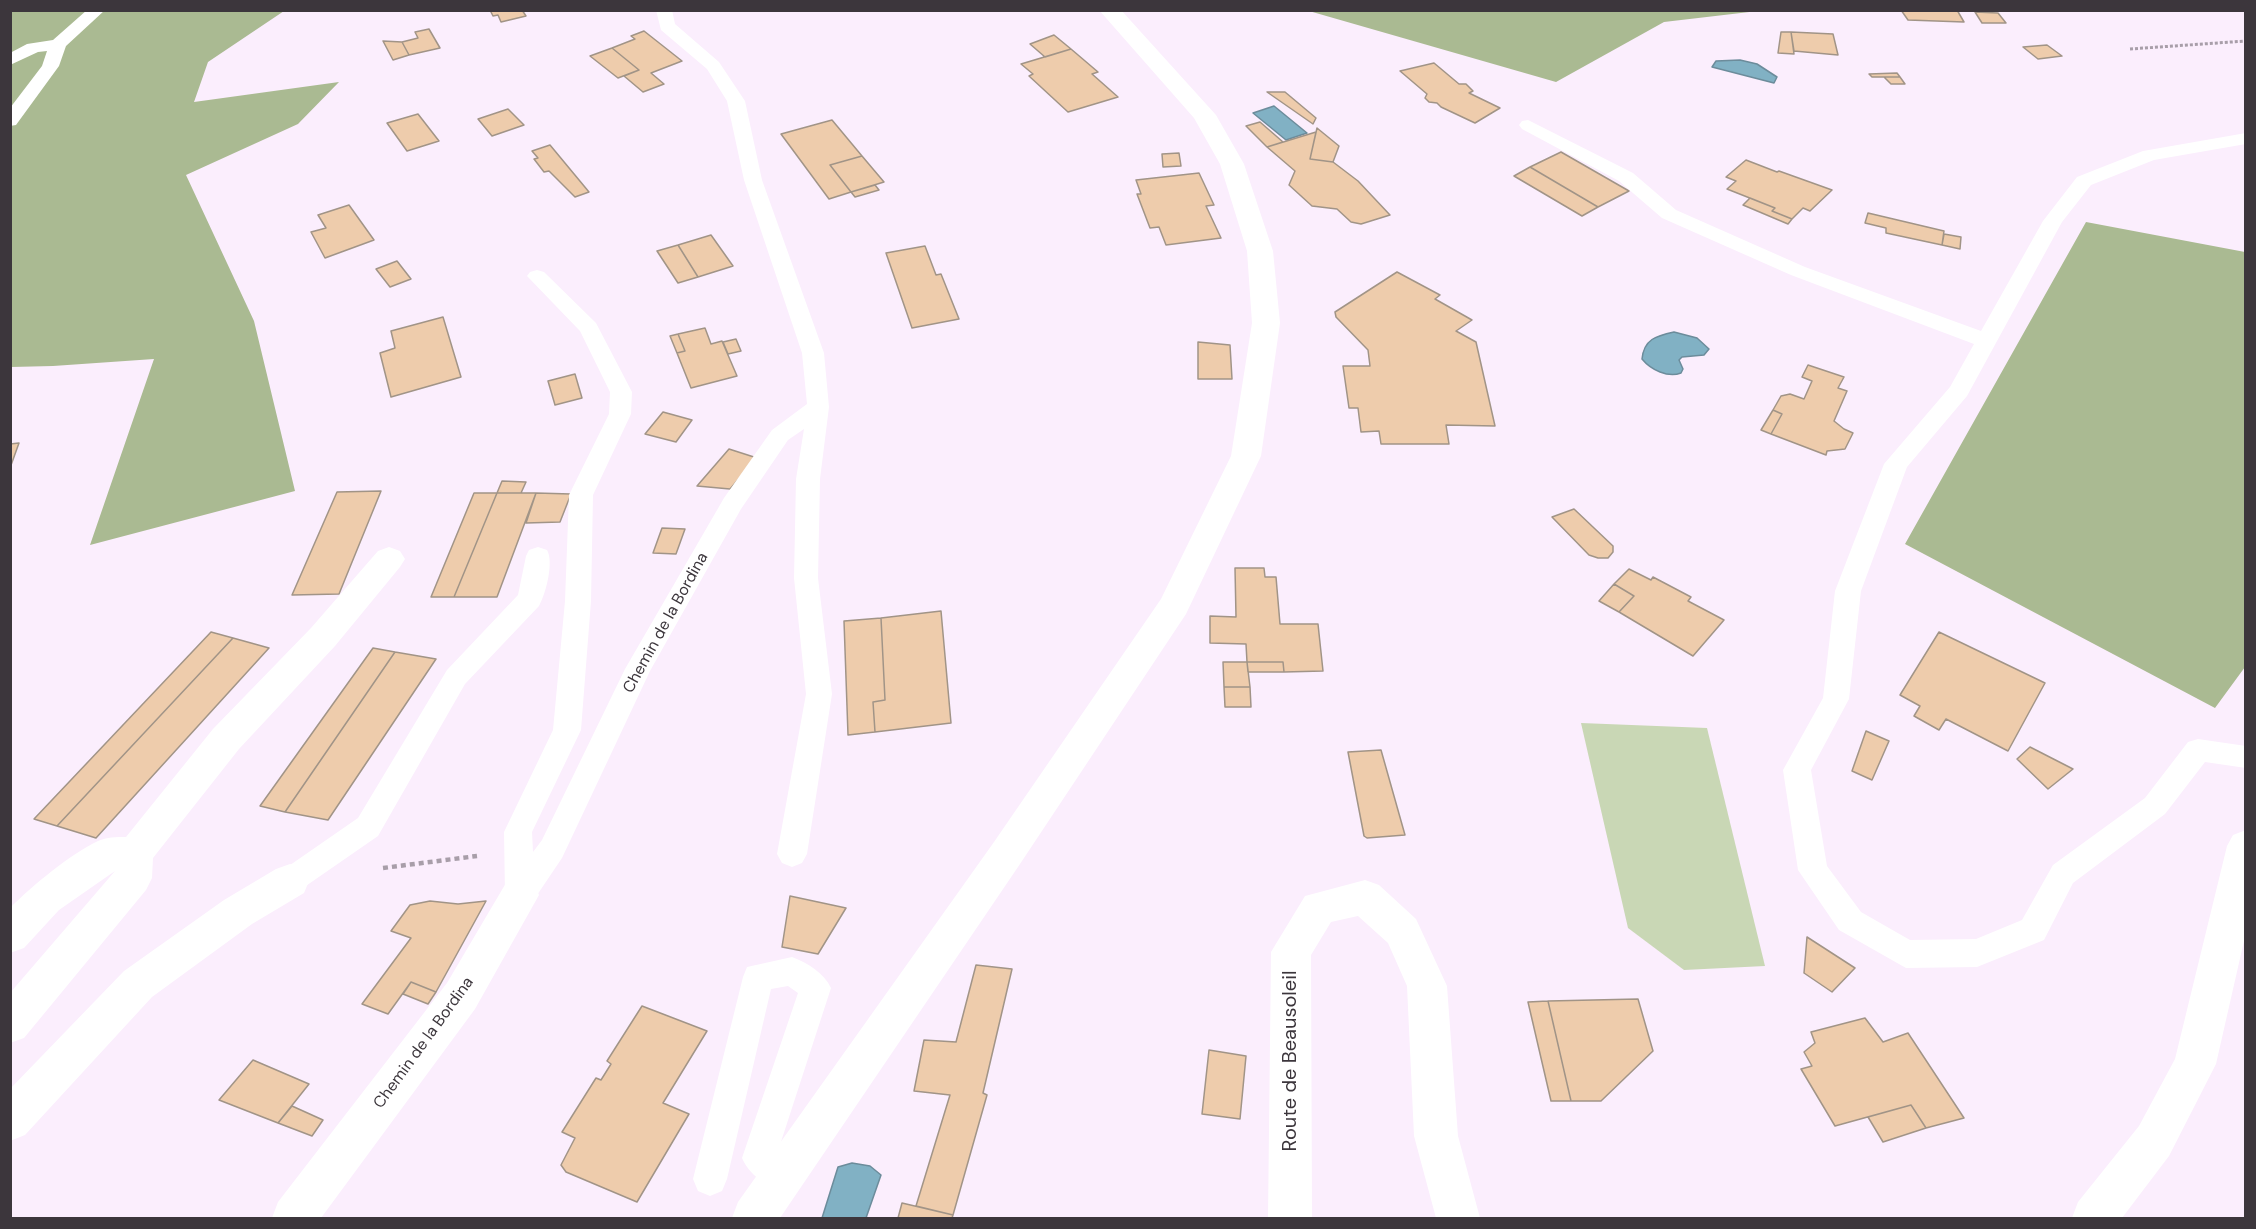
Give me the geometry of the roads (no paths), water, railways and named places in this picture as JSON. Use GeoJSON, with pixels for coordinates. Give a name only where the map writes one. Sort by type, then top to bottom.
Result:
{"type":"FeatureCollection","features":[{"type":"Feature","properties":{"kind":"street"},"geometry":{"type":"LineString","coordinates":[[754,1218],[1174,605],[1246,456],[1266,323],[1260,251],[1232,164],[1204,115],[1109,10]]}},
{"type":"Feature","properties":{"kind":"street"},"geometry":{"type":"LineString","coordinates":[[10,1023],[133,878],[135,853],[226,739],[323,637],[389,559]]}},
{"type":"Feature","properties":{"kind":"street"},"geometry":{"type":"LineString","coordinates":[[2094,1218],[2154,1141],[2195,1064],[2246,846]]}},
{"type":"Feature","properties":{"kind":"street"},"geometry":{"type":"LineString","coordinates":[[10,936],[45,898],[110,853],[135,853]]}},
{"type":"Feature","properties":{"kind":"street"},"geometry":{"type":"LineString","coordinates":[[10,1120],[138,984],[238,912],[290,881]]}},
{"type":"Feature","properties":{"kind":"street","name":"Chemin de la Bordina"},"geometry":{"type":"LineString","coordinates":[[294,1218],[461,996],[520,895]]}},
{"type":"Feature","properties":{"kind":"street","name":"Route de Beausoleil"},"geometry":{"type":"LineString","coordinates":[[1290,1218],[1291,952],[1319,908],[1365,897],[1402,931],[1426,986],[1436,1136],[1458,1218]]}},
{"type":"Feature","properties":{"kind":"lane"},"geometry":{"type":"LineString","coordinates":[[10,121],[50,66],[58,44],[97,10]]}},
{"type":"Feature","properties":{"kind":"lane"},"geometry":{"type":"LineString","coordinates":[[664,10],[668,26],[681,40],[713,66],[736,100],[753,180],[813,353],[819,407],[808,479],[806,578],[819,694],[792,854]]}},
{"type":"Feature","properties":{"kind":"lane"},"geometry":{"type":"LineString","coordinates":[[10,60],[33,48],[58,44]]}},
{"type":"Feature","properties":{"kind":"lane"},"geometry":{"type":"LineString","coordinates":[[1528,125],[1626,177],[1669,214],[1798,271],[1987,341]]}},
{"type":"Feature","properties":{"kind":"lane"},"geometry":{"type":"LineString","coordinates":[[2246,138],[2150,154],[2084,182],[2053,221],[1959,391],[1896,464],[1848,591],[1836,699],[1797,770],[1813,870],[1850,921],[1906,954],[1977,954],[2033,930],[2063,874],[2155,806],[2198,750],[2246,757]]}},
{"type":"Feature","properties":{"kind":"lane"},"geometry":{"type":"LineString","coordinates":[[520,895],[518,832],[567,730],[578,602],[581,495],[620,414],[621,392],[589,328],[537,276]]}},
{"type":"Feature","properties":{"kind":"lane","name":"Chemin de la Bordina"},"geometry":{"type":"LineString","coordinates":[[520,895],[552,849],[638,669],[732,504],[780,435],[819,407]]}},
{"type":"Feature","properties":{"kind":"lane"},"geometry":{"type":"LineString","coordinates":[[290,881],[368,827],[456,677],[530,599],[538,556]]}},
{"type":"Feature","properties":{"kind":"lane"},"geometry":{"type":"LineString","coordinates":[[710,1179],[758,977],[792,971],[814,988],[759,1158],[783,1175]]}},
{"type":"Feature","properties":{"kind":"water"},"geometry":{"type":"Polygon","coordinates":[[[1740,60],[1757,64],[1777,77],[1774,83],[1712,67],[1716,61],[1740,60]]]}},
{"type":"Feature","properties":{"kind":"water"},"geometry":{"type":"Polygon","coordinates":[[[1274,106],[1307,133],[1286,140],[1253,113],[1274,106]]]}},
{"type":"Feature","properties":{"kind":"water"},"geometry":{"type":"Polygon","coordinates":[[[1674,332],[1697,338],[1709,349],[1704,355],[1682,357],[1679,360],[1683,369],[1681,373],[1665,374],[1650,367],[1642,359],[1643,352],[1652,340],[1674,332]]]}},
{"type":"Feature","properties":{"kind":"water"},"geometry":{"type":"Polygon","coordinates":[[[852,1163],[870,1166],[881,1175],[866,1218],[822,1218],[838,1167],[852,1163]]]}}]}
